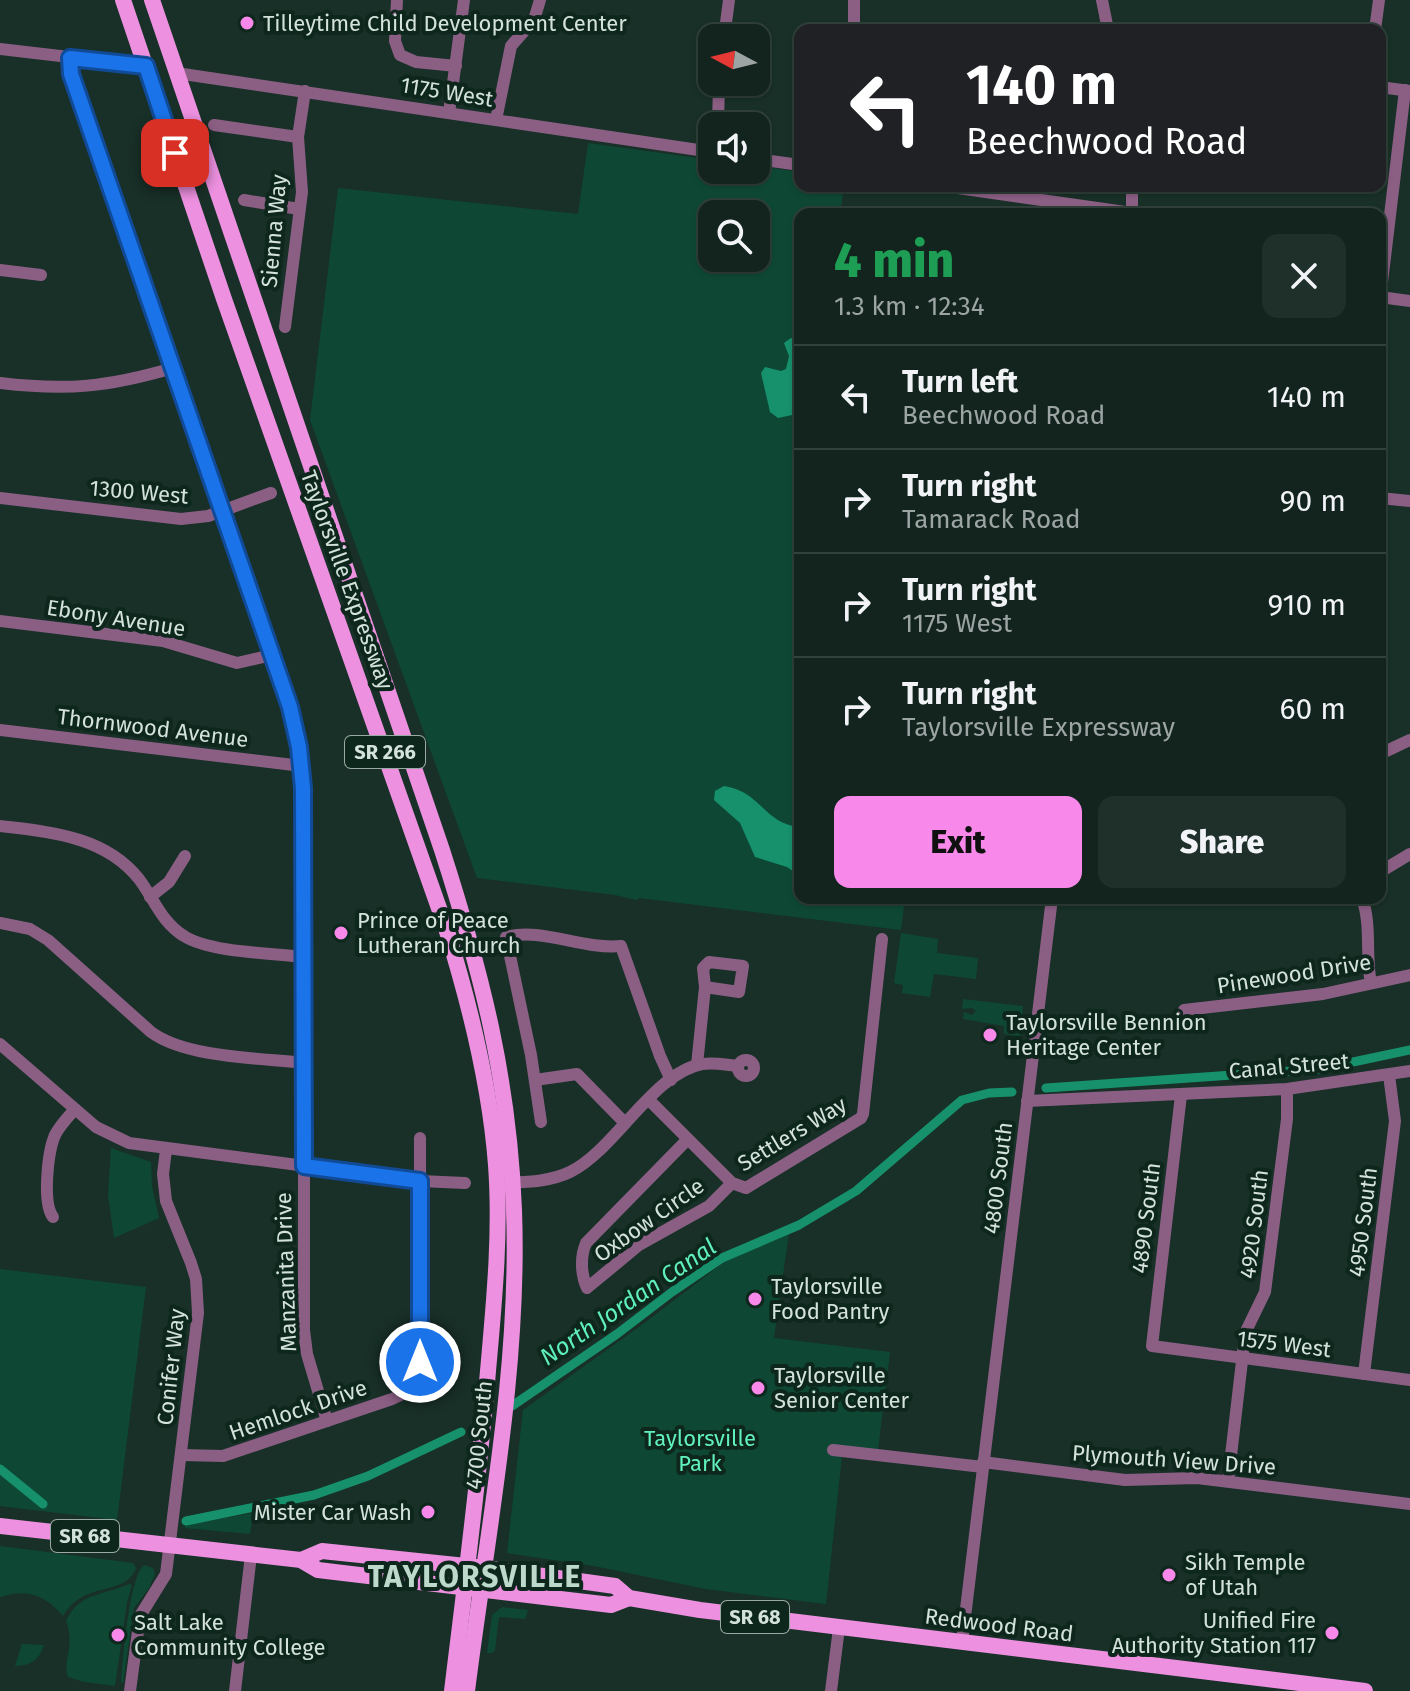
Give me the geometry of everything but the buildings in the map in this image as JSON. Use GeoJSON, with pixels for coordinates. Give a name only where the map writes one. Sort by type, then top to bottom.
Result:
{"type":"FeatureCollection","features":[{"type":"Feature","properties":{"kind":"main road","name":"Taylorsville Expressway"},"geometry":{"type":"LineString","coordinates":[[123,0],[229,314],[450,941],[480,1058],[505,1183]]}},
{"type":"Feature","properties":{"kind":"main road","name":"Taylorsville Expressway"},"geometry":{"type":"LineString","coordinates":[[152,0],[467,928],[496,1043],[505,1183]]}},
{"type":"Feature","properties":{"kind":"main road","name":"4700 South"},"geometry":{"type":"LineString","coordinates":[[452,1691],[464,1587],[476,1567],[500,1454],[513,1319],[515,1241],[505,1183]]}},
{"type":"Feature","properties":{"kind":"main road","name":"Redwood Road"},"geometry":{"type":"LineString","coordinates":[[0,1526],[301,1560],[318,1570],[611,1605],[629,1598],[839,1628],[1365,1691]]}},
{"type":"Feature","properties":{"kind":"main road","name":"Redwood Road"},"geometry":{"type":"LineString","coordinates":[[301,1560],[322,1551],[476,1567],[615,1586],[629,1598]]}},
{"type":"Feature","properties":{"kind":"main road","name":"4700 South"},"geometry":{"type":"LineString","coordinates":[[467,1691],[482,1589],[476,1567]]}},
{"type":"Feature","properties":{"kind":"street"},"geometry":{"type":"LineString","coordinates":[[397,0],[396,46],[400,55],[416,62],[456,66]]}},
{"type":"Feature","properties":{"kind":"street"},"geometry":{"type":"LineString","coordinates":[[449,113],[464,0]]}},
{"type":"Feature","properties":{"kind":"street"},"geometry":{"type":"LineString","coordinates":[[500,120],[500,96],[511,46],[538,13],[540,0]]}},
{"type":"Feature","properties":{"kind":"street"},"geometry":{"type":"LineString","coordinates":[[726,24],[729,0]]}},
{"type":"Feature","properties":{"kind":"street"},"geometry":{"type":"LineString","coordinates":[[854,0],[854,24]]}},
{"type":"Feature","properties":{"kind":"street"},"geometry":{"type":"LineString","coordinates":[[1102,0],[1107,24]]}},
{"type":"Feature","properties":{"kind":"street"},"geometry":{"type":"LineString","coordinates":[[1376,24],[1379,0]]}},
{"type":"Feature","properties":{"kind":"street"},"geometry":{"type":"LineString","coordinates":[[0,49],[146,66]]}},
{"type":"Feature","properties":{"kind":"street","name":"Manzanita Drive"},"geometry":{"type":"LineString","coordinates":[[70,58],[71,74],[290,707],[302,766],[305,1342],[327,1421]]}},
{"type":"Feature","properties":{"kind":"street","name":"1175 West"},"geometry":{"type":"LineString","coordinates":[[176,73],[698,150]]}},
{"type":"Feature","properties":{"kind":"street"},"geometry":{"type":"LineString","coordinates":[[1386,88],[1408,91],[1386,254]]}},
{"type":"Feature","properties":{"kind":"street","name":"Sienna Way"},"geometry":{"type":"LineString","coordinates":[[285,327],[302,181],[298,137],[305,91]]}},
{"type":"Feature","properties":{"kind":"street"},"geometry":{"type":"LineString","coordinates":[[214,125],[298,137]]}},
{"type":"Feature","properties":{"kind":"street"},"geometry":{"type":"LineString","coordinates":[[770,161],[794,164]]}},
{"type":"Feature","properties":{"kind":"street"},"geometry":{"type":"LineString","coordinates":[[986,192],[1097,208]]}},
{"type":"Feature","properties":{"kind":"street"},"geometry":{"type":"LineString","coordinates":[[244,200],[299,209]]}},
{"type":"Feature","properties":{"kind":"street"},"geometry":{"type":"LineString","coordinates":[[0,270],[41,275]]}},
{"type":"Feature","properties":{"kind":"street"},"geometry":{"type":"LineString","coordinates":[[1386,299],[1410,301]]}},
{"type":"Feature","properties":{"kind":"street"},"geometry":{"type":"LineString","coordinates":[[0,383],[51,389],[81,388],[121,382],[173,368]]}},
{"type":"Feature","properties":{"kind":"street","name":"1300 West"},"geometry":{"type":"LineString","coordinates":[[0,498],[181,519],[208,516],[271,493]]}},
{"type":"Feature","properties":{"kind":"street"},"geometry":{"type":"LineString","coordinates":[[1386,499],[1410,501]]}},
{"type":"Feature","properties":{"kind":"street","name":"Ebony Avenue"},"geometry":{"type":"LineString","coordinates":[[0,621],[163,641],[237,663],[272,655]]}},
{"type":"Feature","properties":{"kind":"street","name":"Thornwood Avenue"},"geometry":{"type":"LineString","coordinates":[[0,730],[302,766]]}},
{"type":"Feature","properties":{"kind":"street"},"geometry":{"type":"LineString","coordinates":[[1386,751],[1410,740]]}},
{"type":"Feature","properties":{"kind":"street"},"geometry":{"type":"LineString","coordinates":[[0,826],[51,832],[87,842],[104,851],[130,870],[168,923],[199,943],[304,957]]}},
{"type":"Feature","properties":{"kind":"street"},"geometry":{"type":"LineString","coordinates":[[1386,868],[1410,854]]}},
{"type":"Feature","properties":{"kind":"street"},"geometry":{"type":"LineString","coordinates":[[150,897],[169,882],[185,856]]}},
{"type":"Feature","properties":{"kind":"street","name":"4800 South"},"geometry":{"type":"LineString","coordinates":[[962,1642],[1051,904]]}},
{"type":"Feature","properties":{"kind":"street"},"geometry":{"type":"LineString","coordinates":[[1363,904],[1368,925],[1367,959],[1371,983]]}},
{"type":"Feature","properties":{"kind":"street"},"geometry":{"type":"LineString","coordinates":[[0,923],[22,926],[48,940],[166,1042],[188,1049],[304,1063]]}},
{"type":"Feature","properties":{"kind":"street"},"geometry":{"type":"LineString","coordinates":[[541,1122],[506,937],[525,935],[597,946],[621,946],[671,1080]]}},
{"type":"Feature","properties":{"kind":"street","name":"Settlers Way"},"geometry":{"type":"LineString","coordinates":[[649,1100],[732,1183],[741,1187],[751,1187],[861,1118],[882,939]]}},
{"type":"Feature","properties":{"kind":"street","name":"Pinewood Drive"},"geometry":{"type":"LineString","coordinates":[[1184,1010],[1323,994],[1410,975]]}},
{"type":"Feature","properties":{"kind":"street"},"geometry":{"type":"LineString","coordinates":[[697,1065],[705,987]]}},
{"type":"Feature","properties":{"kind":"street"},"geometry":{"type":"LineString","coordinates":[[0,1044],[96,1127],[140,1146],[420,1181],[465,1183]]}},
{"type":"Feature","properties":{"kind":"street"},"geometry":{"type":"LineString","coordinates":[[505,1183],[552,1179],[578,1168],[671,1080],[697,1065],[738,1066]]}},
{"type":"Feature","properties":{"kind":"street","name":"Canal Street"},"geometry":{"type":"LineString","coordinates":[[1027,1101],[1287,1089],[1410,1071]]}},
{"type":"Feature","properties":{"kind":"street"},"geometry":{"type":"LineString","coordinates":[[535,1080],[577,1074],[625,1123]]}},
{"type":"Feature","properties":{"kind":"street","name":"4950 South"},"geometry":{"type":"LineString","coordinates":[[1364,1374],[1395,1121],[1389,1075]]}},
{"type":"Feature","properties":{"kind":"street","name":"4920 South"},"geometry":{"type":"LineString","coordinates":[[1228,1481],[1247,1329],[1265,1292],[1287,1119],[1287,1089]]}},
{"type":"Feature","properties":{"kind":"street","name":"4890 South"},"geometry":{"type":"LineString","coordinates":[[1152,1346],[1181,1095]]}},
{"type":"Feature","properties":{"kind":"street"},"geometry":{"type":"LineString","coordinates":[[53,1217],[46,1205],[52,1146],[60,1126],[75,1109]]}},
{"type":"Feature","properties":{"kind":"street","name":"Hemlock Drive"},"geometry":{"type":"LineString","coordinates":[[182,1455],[223,1456],[403,1395],[412,1388],[418,1377],[420,1362],[420,1138]]}},
{"type":"Feature","properties":{"kind":"street","name":"Oxbow Circle"},"geometry":{"type":"LineString","coordinates":[[687,1140],[586,1243],[582,1279],[587,1288],[639,1245],[709,1206],[732,1183]]}},
{"type":"Feature","properties":{"kind":"street","name":"Conifer Way"},"geometry":{"type":"LineString","coordinates":[[130,1691],[140,1616],[163,1581],[170,1546],[197,1331],[198,1297],[191,1263],[166,1201],[163,1174],[166,1150]]}},
{"type":"Feature","properties":{"kind":"street","name":"1575 West"},"geometry":{"type":"LineString","coordinates":[[1152,1346],[1410,1380]]}},
{"type":"Feature","properties":{"kind":"street","name":"Plymouth View Drive"},"geometry":{"type":"LineString","coordinates":[[833,1450],[1125,1480],[1181,1477],[1228,1481],[1410,1504]]}},
{"type":"Feature","properties":{"kind":"street"},"geometry":{"type":"LineString","coordinates":[[235,1691],[251,1555]]}},
{"type":"Feature","properties":{"kind":"street"},"geometry":{"type":"LineString","coordinates":[[831,1691],[839,1628]]}},
{"type":"Feature","properties":{"kind":"green space"},"geometry":{"type":"Polygon","coordinates":[[[588,143],[698,158],[698,184],[770,184],[770,168],[794,171],[794,192],[843,192],[841,208],[794,208],[794,904],[904,904],[901,930],[477,878],[310,420],[338,188],[578,214],[588,143]]]}},
{"type":"Feature","properties":{"kind":"green space"},"geometry":{"type":"Polygon","coordinates":[[[901,933],[938,939],[937,953],[978,958],[976,979],[934,974],[930,997],[902,993],[903,985],[894,983],[901,933]]]}},
{"type":"Feature","properties":{"kind":"green space"},"geometry":{"type":"Polygon","coordinates":[[[963,999],[1023,1006],[1020,1036],[1004,1034],[1004,1026],[963,1019],[964,1012],[972,1015],[976,1011],[972,1008],[962,1009],[963,999]]]}},
{"type":"Feature","properties":{"kind":"green space"},"geometry":{"type":"Polygon","coordinates":[[[111,1148],[151,1162],[152,1186],[159,1218],[114,1238],[108,1195],[111,1148]]]}},
{"type":"Feature","properties":{"kind":"green space","name":"Taylorsville Park"},"geometry":{"type":"Polygon","coordinates":[[[789,1233],[774,1338],[890,1352],[878,1450],[842,1456],[826,1604],[706,1589],[594,1566],[507,1553],[523,1410],[724,1262],[789,1233]]]}},
{"type":"Feature","properties":{"kind":"green space"},"geometry":{"type":"Polygon","coordinates":[[[0,1269],[146,1287],[117,1520],[0,1506],[0,1269]]]}},
{"type":"Feature","properties":{"kind":"green space"},"geometry":{"type":"Polygon","coordinates":[[[253,1513],[250,1534],[185,1528],[185,1525],[253,1513]]]}},
{"type":"Feature","properties":{"kind":"green space"},"geometry":{"type":"Polygon","coordinates":[[[0,1546],[133,1563],[136,1568],[123,1583],[82,1597],[63,1616],[50,1603],[35,1595],[18,1593],[0,1597],[0,1546]]]}},
{"type":"Feature","properties":{"kind":"green space"},"geometry":{"type":"Polygon","coordinates":[[[144,1565],[153,1568],[155,1574],[134,1608],[123,1683],[123,1656],[131,1602],[134,1586],[144,1565]]]}},
{"type":"Feature","properties":{"kind":"green space"},"geometry":{"type":"Polygon","coordinates":[[[132,1585],[115,1686],[68,1677],[70,1638],[66,1621],[85,1600],[132,1585]]]}},
{"type":"Feature","properties":{"kind":"green space"},"geometry":{"type":"Polygon","coordinates":[[[502,1607],[528,1610],[525,1619],[499,1617],[495,1650],[487,1653],[492,1615],[502,1607]]]}},
{"type":"Feature","properties":{"kind":"green space"},"geometry":{"type":"Polygon","coordinates":[[[22,1644],[44,1645],[34,1661],[15,1666],[22,1644]]]}},
{"type":"Feature","properties":{"kind":"shaded area"},"geometry":{"type":"Polygon","coordinates":[[[794,339],[794,411],[792,415],[778,418],[770,412],[761,373],[765,367],[781,371],[786,369],[789,356],[784,343],[794,339]]]}},
{"type":"Feature","properties":{"kind":"shaded area"},"geometry":{"type":"Polygon","coordinates":[[[724,786],[737,789],[778,820],[794,826],[794,872],[755,857],[740,823],[714,800],[715,791],[724,786]]]}},
{"type":"Feature","properties":{"kind":"waterway","name":"North Jordan Canal"},"geometry":{"type":"LineString","coordinates":[[1046,1088],[1320,1069],[1410,1050]]}},
{"type":"Feature","properties":{"kind":"waterway","name":"North Jordan Canal"},"geometry":{"type":"LineString","coordinates":[[512,1406],[722,1258],[799,1225],[856,1191],[962,1100],[989,1093],[1012,1092]]}},
{"type":"Feature","properties":{"kind":"waterway","name":"North Jordan Canal"},"geometry":{"type":"LineString","coordinates":[[186,1521],[314,1495],[368,1476],[461,1432]]}},
{"type":"Feature","properties":{"kind":"waterway","name":"North Jordan Canal"},"geometry":{"type":"LineString","coordinates":[[0,1469],[43,1504]]}},
{"type":"Feature","properties":{"kind":"place","name":"Tilleytime Child Development Center"},"geometry":{"type":"Point","coordinates":[247,23]}},
{"type":"Feature","properties":{"kind":"place","name":"Prince of Peace Lutheran Church"},"geometry":{"type":"Point","coordinates":[341,933]}},
{"type":"Feature","properties":{"kind":"place","name":"Taylorsville Bennion Heritage Center"},"geometry":{"type":"Point","coordinates":[990,1035]}},
{"type":"Feature","properties":{"kind":"place","name":"Taylorsville Food Pantry"},"geometry":{"type":"Point","coordinates":[755,1299]}},
{"type":"Feature","properties":{"kind":"place","name":"Taylorsville Senior Center"},"geometry":{"type":"Point","coordinates":[758,1388]}},
{"type":"Feature","properties":{"kind":"place","name":"Mister Car Wash"},"geometry":{"type":"Point","coordinates":[428,1512]}},
{"type":"Feature","properties":{"kind":"place","name":"Sikh Temple of Utah"},"geometry":{"type":"Point","coordinates":[1169,1575]}},
{"type":"Feature","properties":{"kind":"place","name":"Unified Fire Authority Station 117"},"geometry":{"type":"Point","coordinates":[1332,1633]}},
{"type":"Feature","properties":{"kind":"place","name":"Salt Lake Community College"},"geometry":{"type":"Point","coordinates":[118,1635]}},
{"type":"Feature","properties":{"kind":"district","name":"TAYLORSVILLE"},"geometry":{"type":"Point","coordinates":[475,1577]}},
{"type":"Feature","properties":{"kind":"route"},"geometry":{"type":"LineString","coordinates":[[175,153],[146,66],[70,58],[71,74],[290,707],[299,747],[304,852],[304,1166],[420,1181],[420,1362]]}}]}
